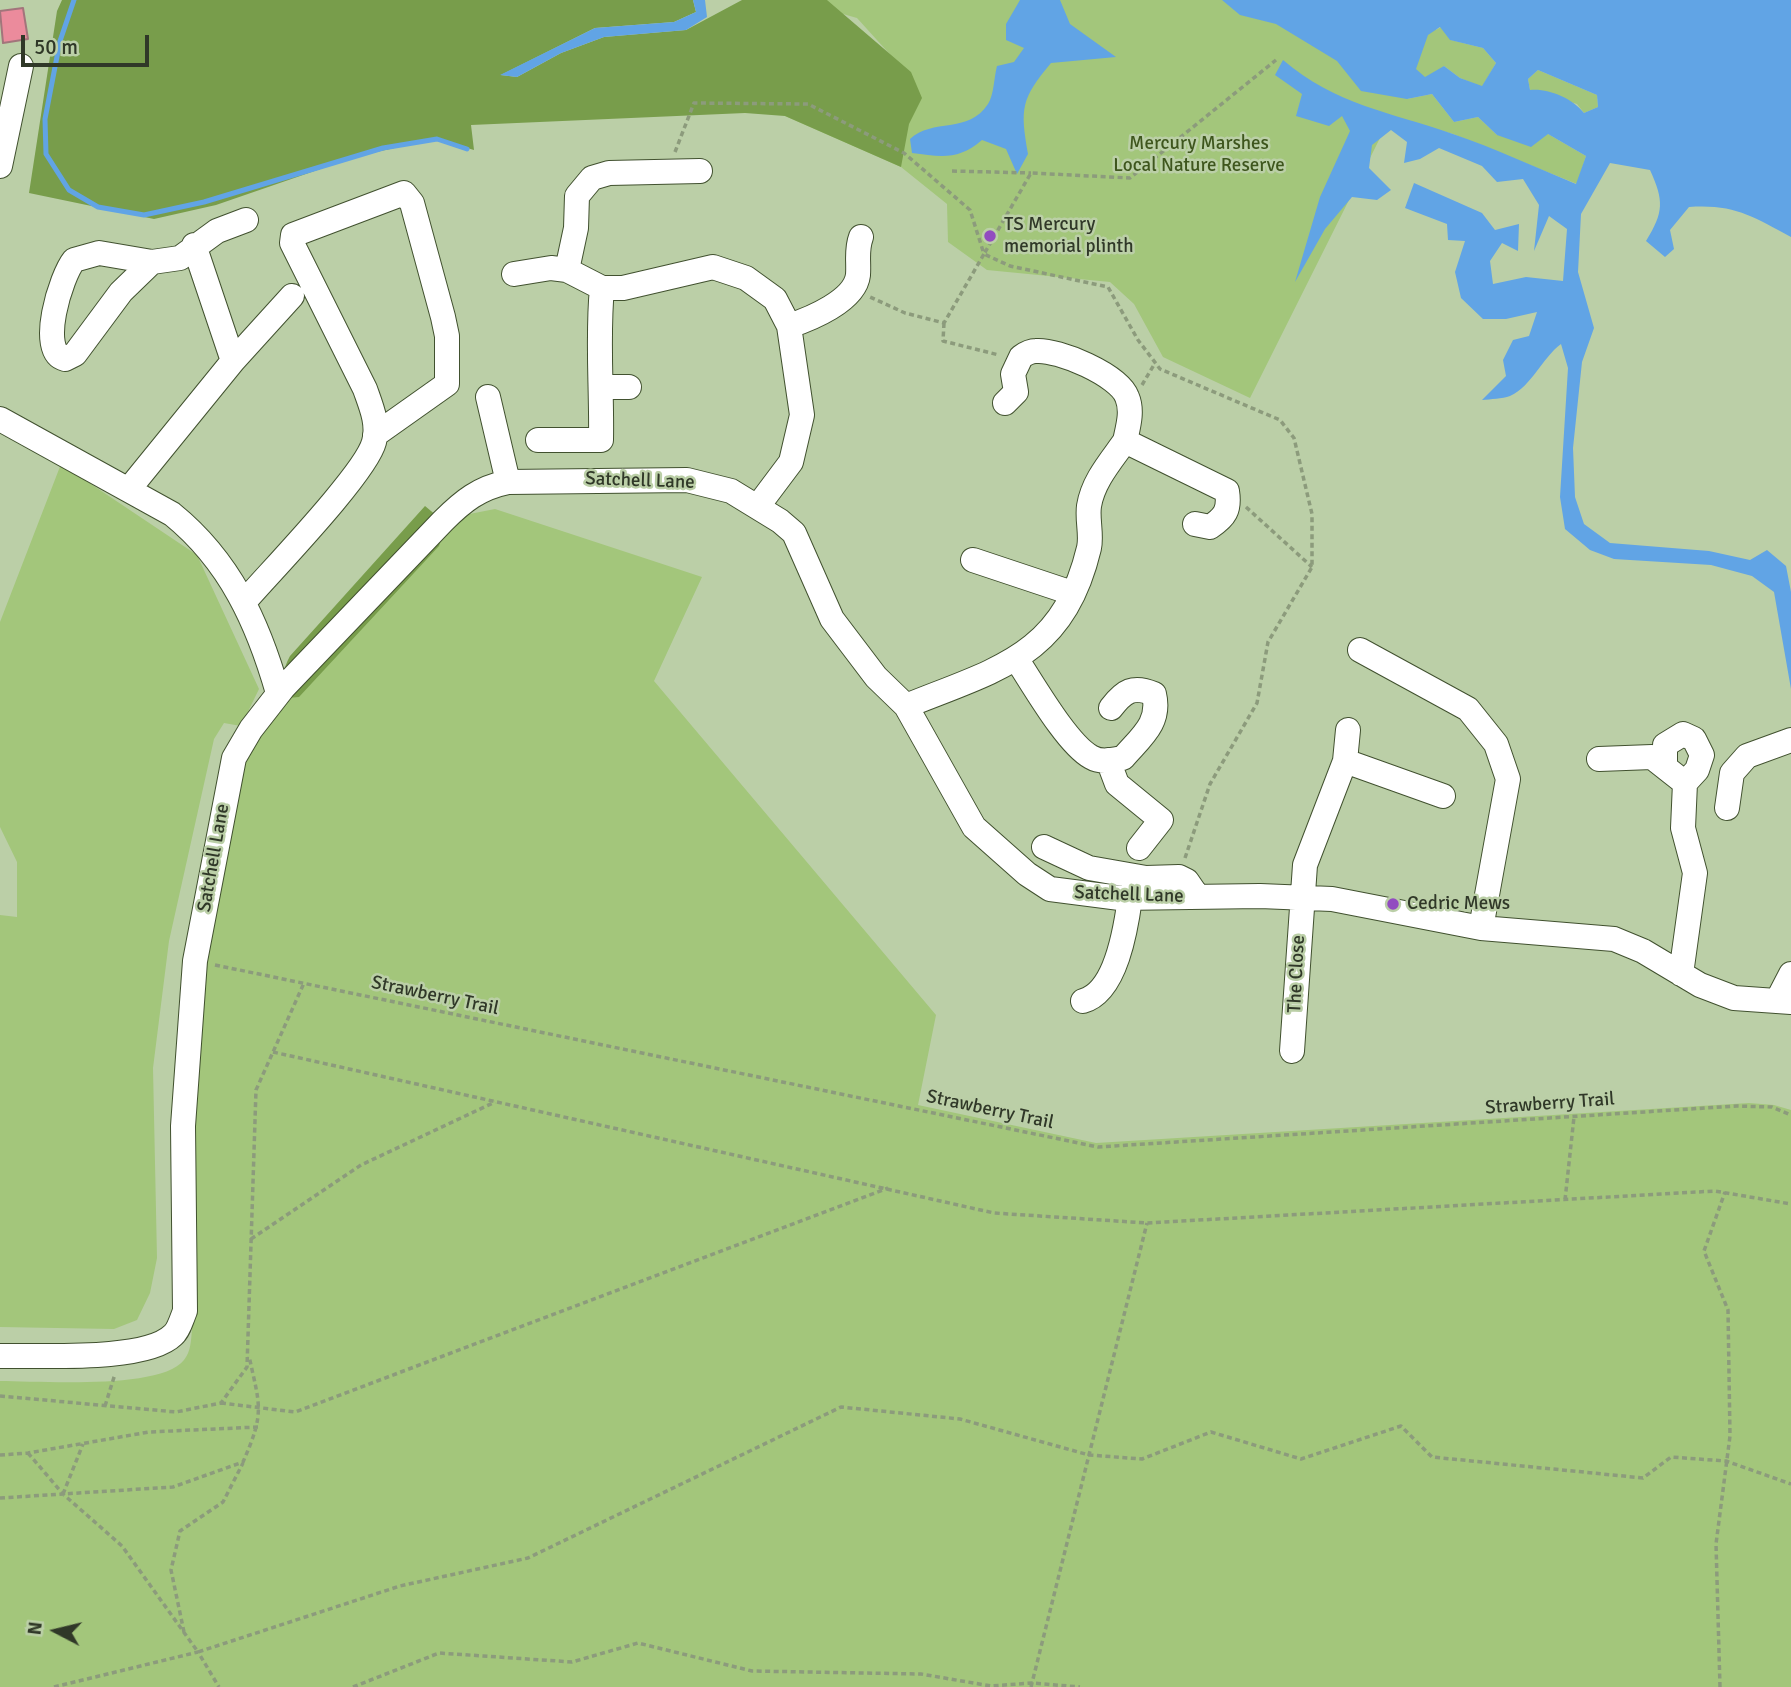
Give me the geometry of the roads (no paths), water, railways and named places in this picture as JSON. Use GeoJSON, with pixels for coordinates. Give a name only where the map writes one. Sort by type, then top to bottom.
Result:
{"type":"FeatureCollection","features":[{"type":"Feature","properties":{"kind":"street"},"geometry":{"type":"LineString","coordinates":[[0,166],[22,66]]}},
{"type":"Feature","properties":{"kind":"street"},"geometry":{"type":"LineString","coordinates":[[568,270],[576,228],[577,196],[586,182],[609,173],[671,161],[700,171]]}},
{"type":"Feature","properties":{"kind":"street"},"geometry":{"type":"LineString","coordinates":[[245,601],[352,477],[370,452],[375,435],[374,415],[365,389],[292,243],[293,235],[404,193],[412,203],[443,317],[447,335],[447,384],[375,435]]}},
{"type":"Feature","properties":{"kind":"street"},"geometry":{"type":"LineString","coordinates":[[152,262],[121,292],[75,354],[65,359],[55,354],[51,343],[60,288],[74,260],[99,253],[152,262],[180,258],[217,231],[246,220]]}},
{"type":"Feature","properties":{"kind":"street"},"geometry":{"type":"LineString","coordinates":[[789,326],[808,319],[853,287],[858,277],[852,244]]}},
{"type":"Feature","properties":{"kind":"street"},"geometry":{"type":"LineString","coordinates":[[194,246],[233,361]]}},
{"type":"Feature","properties":{"kind":"street"},"geometry":{"type":"LineString","coordinates":[[514,274],[551,268],[568,270],[602,288],[623,288],[713,267],[746,278],[775,299],[789,326],[802,415],[791,462],[758,506]]}},
{"type":"Feature","properties":{"kind":"street"},"geometry":{"type":"LineString","coordinates":[[538,440],[601,440],[602,387],[597,335],[602,288]]}},
{"type":"Feature","properties":{"kind":"street"},"geometry":{"type":"LineString","coordinates":[[129,489],[233,361],[292,296]]}},
{"type":"Feature","properties":{"kind":"street"},"geometry":{"type":"LineString","coordinates":[[906,706],[1017,660],[1042,640],[1062,615],[1090,545],[1089,506],[1096,482],[1125,441],[1130,421],[1127,396],[1112,378],[1044,352],[1031,352],[1017,360],[1013,374],[1018,397]]}},
{"type":"Feature","properties":{"kind":"street"},"geometry":{"type":"LineString","coordinates":[[602,387],[629,387]]}},
{"type":"Feature","properties":{"kind":"street"},"geometry":{"type":"LineString","coordinates":[[488,397],[508,482]]}},
{"type":"Feature","properties":{"kind":"street"},"geometry":{"type":"LineString","coordinates":[[0,418],[172,514],[193,531],[219,560],[245,601],[265,645],[278,693]]}},
{"type":"Feature","properties":{"kind":"street"},"geometry":{"type":"LineString","coordinates":[[1125,441],[1227,491],[1229,505],[1224,517],[1204,532]]}},
{"type":"Feature","properties":{"kind":"street","name":"Satchell Lane"},"geometry":{"type":"LineString","coordinates":[[0,1356],[121,1353],[155,1346],[174,1335],[185,1311],[183,1126],[195,961],[230,769],[243,740],[278,693],[458,506],[484,488],[508,482],[687,480],[731,491],[758,506],[794,533],[832,619],[876,677],[906,706],[974,827],[1027,874],[1059,892],[1130,898],[1332,899],[1481,928],[1614,939],[1633,946],[1700,985],[1734,998],[1784,1002]]}},
{"type":"Feature","properties":{"kind":"street"},"geometry":{"type":"LineString","coordinates":[[973,560],[1072,593]]}},
{"type":"Feature","properties":{"kind":"street"},"geometry":{"type":"LineString","coordinates":[[1360,650],[1468,709],[1496,744],[1507,779],[1481,928]]}},
{"type":"Feature","properties":{"kind":"street"},"geometry":{"type":"LineString","coordinates":[[1017,660],[1064,729],[1089,756],[1108,761],[1123,758],[1152,724],[1158,709],[1154,694],[1139,688],[1124,691],[1111,708]]}},
{"type":"Feature","properties":{"kind":"street","name":"The Close"},"geometry":{"type":"LineString","coordinates":[[1292,1051],[1305,865],[1345,761],[1348,730]]}},
{"type":"Feature","properties":{"kind":"street"},"geometry":{"type":"LineString","coordinates":[[1665,766],[1665,745],[1683,734],[1694,739],[1702,755],[1697,770],[1685,783],[1683,828],[1695,873],[1681,974]]}},
{"type":"Feature","properties":{"kind":"street"},"geometry":{"type":"LineString","coordinates":[[1727,808],[1732,773],[1747,756],[1791,740]]}},
{"type":"Feature","properties":{"kind":"street"},"geometry":{"type":"LineString","coordinates":[[1599,759],[1652,758],[1685,783]]}},
{"type":"Feature","properties":{"kind":"street"},"geometry":{"type":"LineString","coordinates":[[1108,761],[1117,784],[1161,820],[1139,848]]}},
{"type":"Feature","properties":{"kind":"street"},"geometry":{"type":"LineString","coordinates":[[1345,761],[1443,796]]}},
{"type":"Feature","properties":{"kind":"street"},"geometry":{"type":"LineString","coordinates":[[1044,847],[1089,868],[1146,878],[1179,877],[1187,881],[1198,897]]}},
{"type":"Feature","properties":{"kind":"street"},"geometry":{"type":"LineString","coordinates":[[1083,1001],[1093,998],[1107,983],[1122,945],[1130,898]]}},
{"type":"Feature","properties":{"kind":"street"},"geometry":{"type":"LineString","coordinates":[[1784,1002],[1791,974]]}},
{"type":"Feature","properties":{"kind":"water"},"geometry":{"type":"Polygon","coordinates":[[[693,0],[705,0],[707,17],[686,30],[604,37],[561,53],[517,77],[500,75],[595,28],[674,22],[696,12],[693,0]]]}},
{"type":"Feature","properties":{"kind":"water"},"geometry":{"type":"Polygon","coordinates":[[[1020,0],[1060,0],[1070,24],[1116,57],[1051,63],[1028,95],[1024,125],[1028,154],[1017,174],[1006,149],[982,140],[958,154],[912,153],[910,139],[919,133],[971,119],[988,104],[997,66],[1014,62],[1024,48],[1006,40],[1006,24],[1020,0]]]}},
{"type":"Feature","properties":{"kind":"water"},"geometry":{"type":"Polygon","coordinates":[[[1222,0],[1791,0],[1791,237],[1742,213],[1718,207],[1689,207],[1670,230],[1674,249],[1665,257],[1646,241],[1656,222],[1660,206],[1658,190],[1650,170],[1610,163],[1581,214],[1578,272],[1594,328],[1582,362],[1573,448],[1575,497],[1584,524],[1610,543],[1709,551],[1750,560],[1767,550],[1786,566],[1791,592],[1791,689],[1774,592],[1752,576],[1711,565],[1614,559],[1590,550],[1565,529],[1560,497],[1568,368],[1561,344],[1518,391],[1507,397],[1482,400],[1506,376],[1503,360],[1513,340],[1529,336],[1537,312],[1506,319],[1483,319],[1461,298],[1455,272],[1465,241],[1448,240],[1447,224],[1405,208],[1414,183],[1482,213],[1495,230],[1519,224],[1518,251],[1502,243],[1490,261],[1493,284],[1526,277],[1563,281],[1567,229],[1549,216],[1534,251],[1539,205],[1523,179],[1497,182],[1482,166],[1439,148],[1420,159],[1404,163],[1407,142],[1391,130],[1372,145],[1369,168],[1391,190],[1377,200],[1352,197],[1325,229],[1295,282],[1320,197],[1350,131],[1342,116],[1329,126],[1296,116],[1302,94],[1275,75],[1283,60],[1323,87],[1364,106],[1468,139],[1576,184],[1586,156],[1548,134],[1531,147],[1497,135],[1478,117],[1454,122],[1432,94],[1407,99],[1361,91],[1337,61],[1276,24],[1240,15],[1222,0]],[[1440,27],[1428,35],[1416,69],[1425,77],[1444,66],[1460,78],[1482,86],[1496,63],[1483,48],[1450,40],[1440,27]],[[1538,70],[1528,79],[1530,90],[1559,95],[1584,113],[1598,107],[1597,95],[1538,70]]]}},
{"type":"Feature","properties":{"kind":"waterway"},"geometry":{"type":"LineString","coordinates":[[74,0],[60,41],[45,119],[46,154],[69,190],[98,207],[144,215],[204,202],[383,148],[437,139],[467,149]]}},
{"type":"Feature","properties":{"kind":"place","name":"TS Mercury memorial plinth"},"geometry":{"type":"Point","coordinates":[990,236]}},
{"type":"Feature","properties":{"kind":"place","name":"Cedric Mews"},"geometry":{"type":"Point","coordinates":[1393,904]}},
{"type":"Feature","properties":{"kind":"park label","name":"Mercury Marshes Local Nature Reserve"},"geometry":{"type":"Point","coordinates":[1199,155]}}]}
